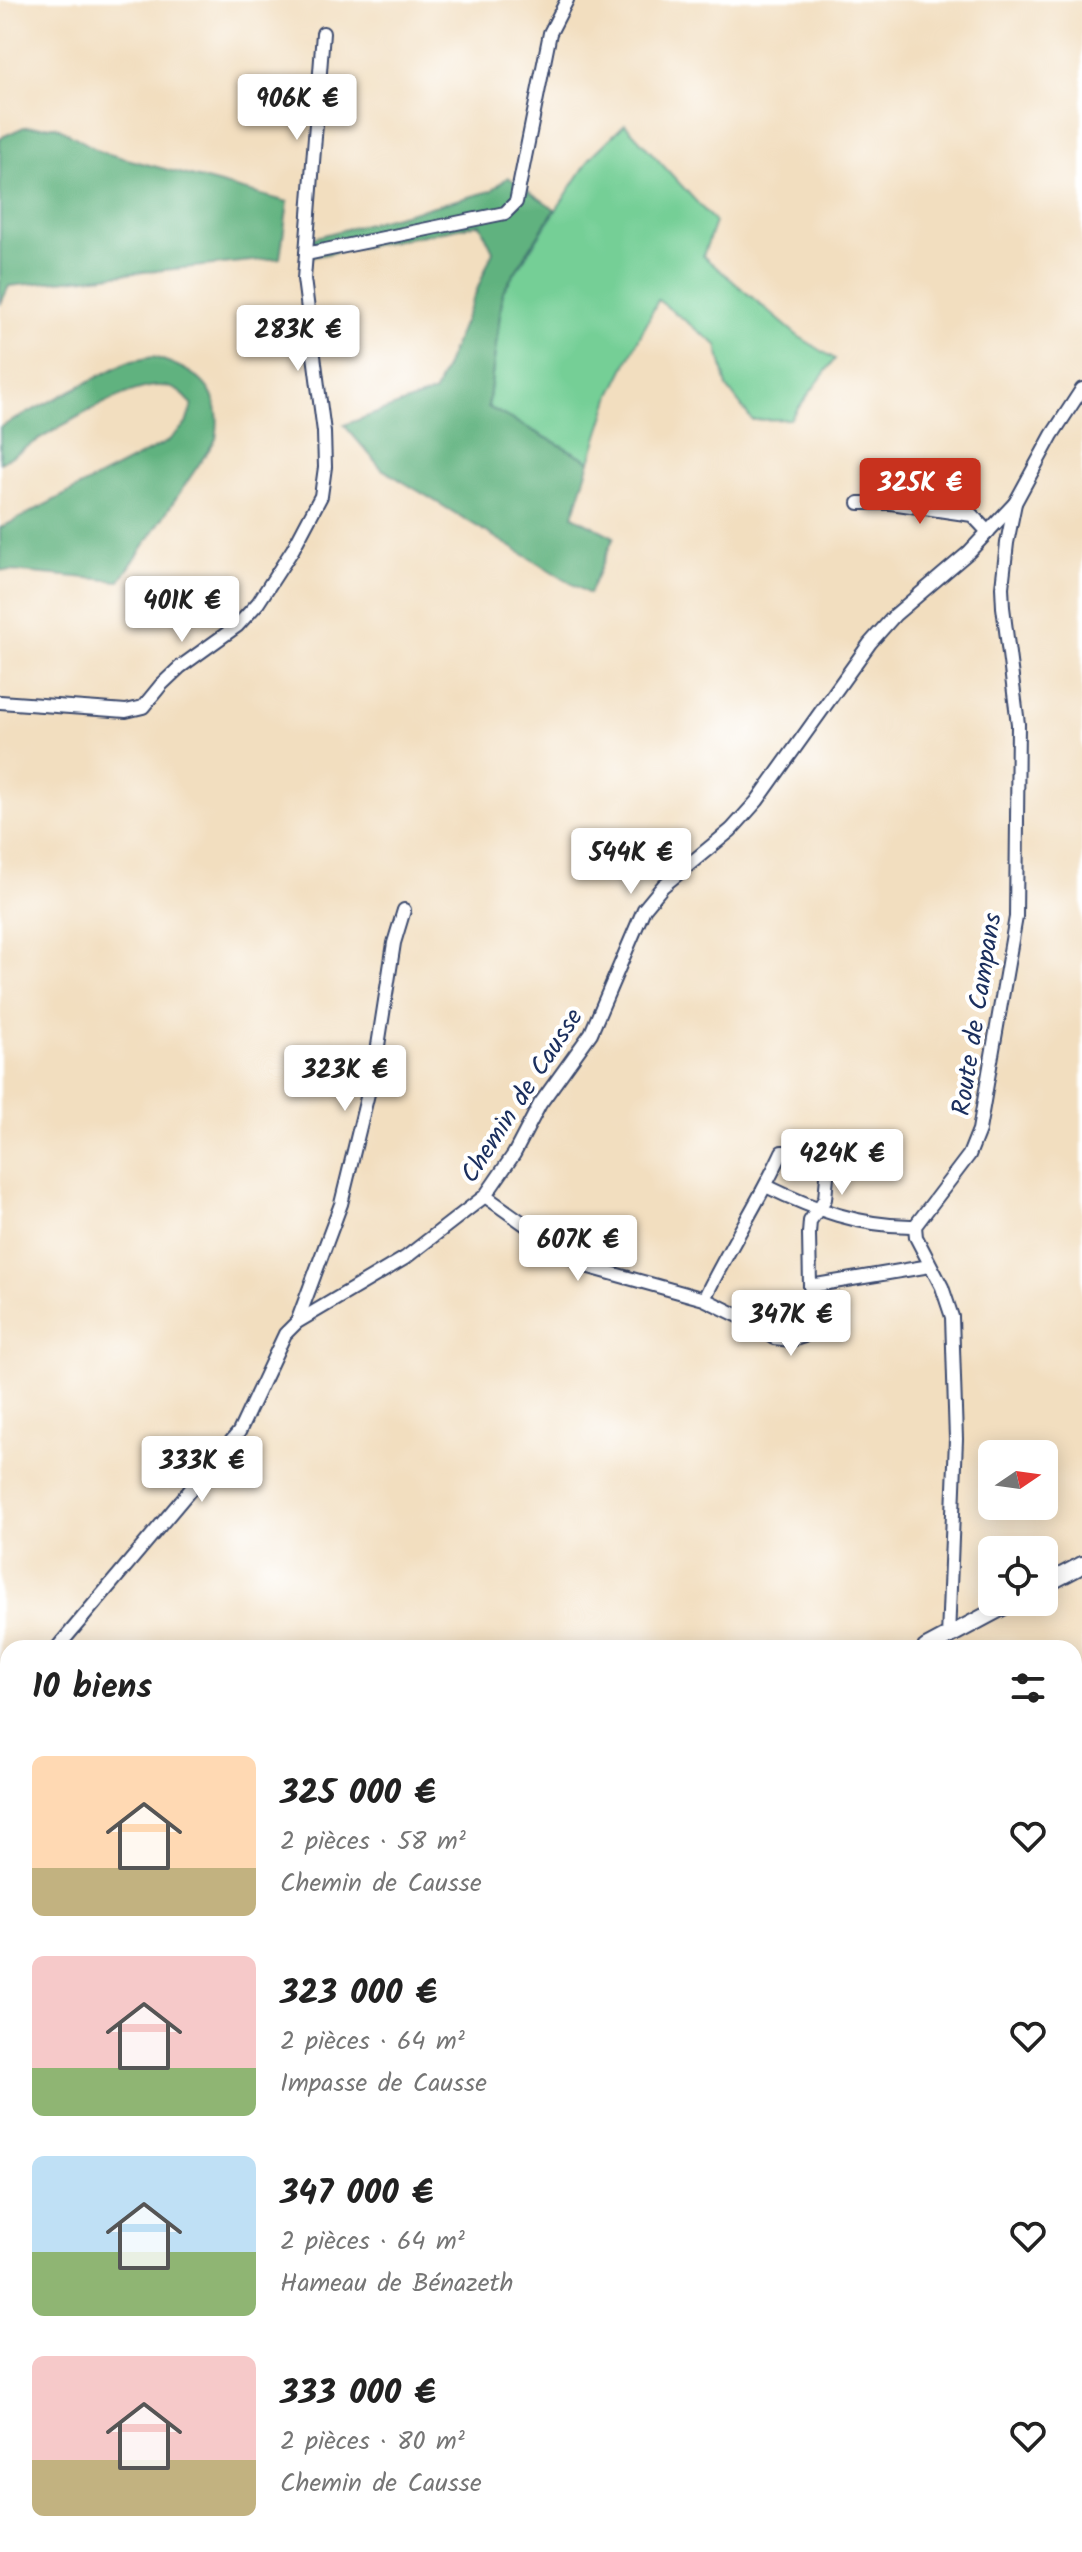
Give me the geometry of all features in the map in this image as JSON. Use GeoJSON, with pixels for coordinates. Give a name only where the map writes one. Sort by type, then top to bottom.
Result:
{"type":"FeatureCollection","features":[{"type":"Feature","properties":{"kind":"main road"},"geometry":{"type":"LineString","coordinates":[[1058,1578],[1082,1565]]}},
{"type":"Feature","properties":{"kind":"main road"},"geometry":{"type":"LineString","coordinates":[[942,1640],[986,1616]]}},
{"type":"Feature","properties":{"kind":"street"},"geometry":{"type":"LineString","coordinates":[[306,254],[505,213],[516,202],[550,33],[567,0]]}},
{"type":"Feature","properties":{"kind":"street"},"geometry":{"type":"LineString","coordinates":[[0,702],[136,710],[150,700],[180,667],[237,626],[258,603],[317,506],[324,480],[324,432],[304,279],[323,33]]}},
{"type":"Feature","properties":{"kind":"street","name":"Route de Campans"},"geometry":{"type":"LineString","coordinates":[[915,1226],[977,1141],[1016,917],[1018,724],[1002,587],[1009,530],[1015,503],[1051,436],[1082,389]]}},
{"type":"Feature","properties":{"kind":"street"},"geometry":{"type":"LineString","coordinates":[[859,503],[891,503],[972,515],[988,532]]}},
{"type":"Feature","properties":{"kind":"street","name":"Chemin de Causse"},"geometry":{"type":"LineString","coordinates":[[64,1640],[239,1432],[285,1334],[297,1322],[405,1258],[485,1196],[514,1154],[540,1104],[591,1033],[644,909],[663,886],[731,830],[757,801],[870,643],[887,624],[969,552],[1015,503]]}},
{"type":"Feature","properties":{"kind":"street"},"geometry":{"type":"LineString","coordinates":[[297,1322],[341,1204],[375,1065],[394,943],[404,910]]}},
{"type":"Feature","properties":{"kind":"street"},"geometry":{"type":"LineString","coordinates":[[485,1196],[582,1265],[704,1299],[774,1338],[791,1340],[804,1336],[819,1310],[810,1286],[810,1221],[825,1199],[829,1153],[782,1152],[704,1299]]}},
{"type":"Feature","properties":{"kind":"street"},"geometry":{"type":"LineString","coordinates":[[766,1186],[817,1210],[864,1221],[915,1226],[916,1237],[942,1287],[952,1317],[956,1439],[948,1637]]}},
{"type":"Feature","properties":{"kind":"street"},"geometry":{"type":"LineString","coordinates":[[810,1286],[930,1266]]}},
{"type":"Feature","properties":{"kind":"green space"},"geometry":{"type":"Polygon","coordinates":[[[625,124],[715,222],[703,256],[798,336],[835,359],[790,419],[752,420],[727,387],[717,345],[658,300],[611,395],[590,461],[488,407],[503,291],[591,157],[625,124]]]}},
{"type":"Feature","properties":{"kind":"green space"},"geometry":{"type":"Polygon","coordinates":[[[56,126],[101,152],[288,202],[280,258],[9,286],[0,305],[0,138],[24,127],[56,126]]]}},
{"type":"Feature","properties":{"kind":"green space"},"geometry":{"type":"Polygon","coordinates":[[[508,177],[555,209],[503,291],[488,407],[590,461],[573,516],[614,537],[589,594],[382,469],[344,425],[435,392],[493,251],[480,224],[311,257],[312,238],[491,191],[508,177]]]}},
{"type":"Feature","properties":{"kind":"green space"},"geometry":{"type":"Polygon","coordinates":[[[153,357],[183,368],[204,384],[216,407],[216,439],[120,581],[0,570],[0,528],[167,442],[186,424],[192,405],[172,388],[156,386],[139,389],[98,406],[0,463],[0,427],[127,362],[153,357]]]}}]}
